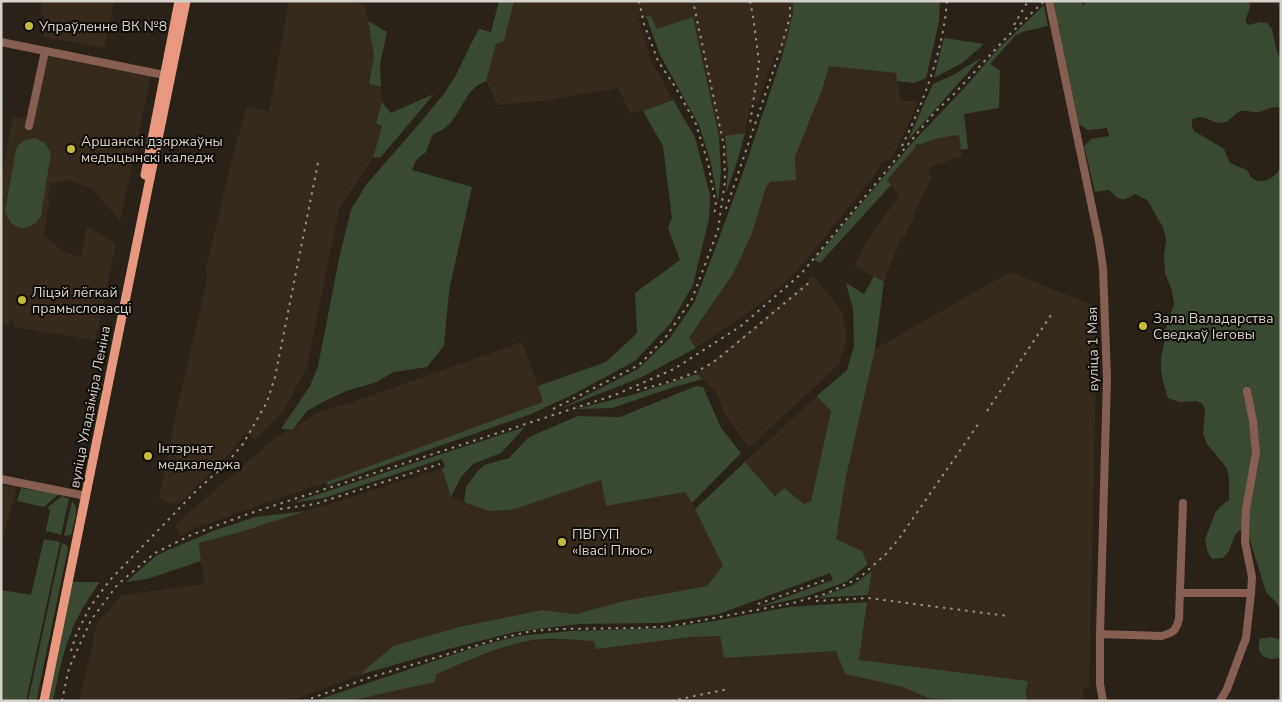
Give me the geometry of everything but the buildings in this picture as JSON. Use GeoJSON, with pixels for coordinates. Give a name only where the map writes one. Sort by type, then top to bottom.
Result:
{"type":"FeatureCollection","features":[{"type":"Feature","properties":{"kind":"main road","name":"вуліца Уладзіміра Леніна"},"geometry":{"type":"LineString","coordinates":[[168,75],[179,1]]}},
{"type":"Feature","properties":{"kind":"main road","name":"вуліца Уладзіміра Леніна"},"geometry":{"type":"LineString","coordinates":[[44,701],[83,496],[168,75],[186,1]]}},
{"type":"Feature","properties":{"kind":"main road","name":"вуліца Уладзіміра Леніна"},"geometry":{"type":"LineString","coordinates":[[38,701],[83,496]]}},
{"type":"Feature","properties":{"kind":"street","name":"вуліца 1 Мая"},"geometry":{"type":"LineString","coordinates":[[1049,1],[1100,241],[1103,268],[1107,378],[1100,634],[1100,684],[1103,701]]}},
{"type":"Feature","properties":{"kind":"street"},"geometry":{"type":"LineString","coordinates":[[1,42],[168,75]]}},
{"type":"Feature","properties":{"kind":"street"},"geometry":{"type":"LineString","coordinates":[[29,126],[45,51]]}},
{"type":"Feature","properties":{"kind":"street"},"geometry":{"type":"LineString","coordinates":[[1220,701],[1228,689],[1246,638],[1251,593],[1252,577],[1245,542],[1246,509],[1256,453],[1253,421],[1247,391]]}},
{"type":"Feature","properties":{"kind":"street"},"geometry":{"type":"LineString","coordinates":[[1,479],[83,496]]}},
{"type":"Feature","properties":{"kind":"street"},"geometry":{"type":"LineString","coordinates":[[1100,634],[1161,636],[1170,634],[1177,628],[1180,619],[1183,503]]}},
{"type":"Feature","properties":{"kind":"street"},"geometry":{"type":"LineString","coordinates":[[1181,593],[1251,593]]}},
{"type":"Feature","properties":{"kind":"shaded area"},"geometry":{"type":"Polygon","coordinates":[[[42,1],[114,1],[104,48],[44,37],[44,16],[40,15],[42,1]]]}},
{"type":"Feature","properties":{"kind":"shaded area"},"geometry":{"type":"Polygon","coordinates":[[[289,1],[346,1],[365,5],[374,55],[369,84],[381,87],[382,102],[376,123],[382,125],[373,158],[339,209],[307,367],[283,412],[255,440],[246,433],[229,454],[179,504],[171,503],[159,498],[178,404],[207,280],[206,268],[235,147],[247,107],[269,112],[289,1]]]}},
{"type":"Feature","properties":{"kind":"shaded area"},"geometry":{"type":"Polygon","coordinates":[[[514,1],[793,1],[793,13],[783,54],[775,54],[758,104],[751,102],[745,133],[719,137],[693,17],[657,30],[651,16],[639,18],[649,56],[673,100],[643,111],[630,113],[618,88],[542,101],[498,105],[486,81],[496,44],[504,41],[514,1]]]}},
{"type":"Feature","properties":{"kind":"shaded area"},"geometry":{"type":"Polygon","coordinates":[[[40,54],[151,76],[120,221],[92,188],[66,180],[55,183],[51,182],[47,198],[50,199],[44,236],[64,252],[81,257],[87,227],[116,243],[96,340],[13,327],[14,322],[10,321],[8,325],[1,324],[1,178],[13,117],[28,119],[40,54]]]}},
{"type":"Feature","properties":{"kind":"shaded area"},"geometry":{"type":"Polygon","coordinates":[[[829,65],[896,73],[901,101],[918,101],[907,128],[891,159],[882,162],[875,175],[791,278],[760,304],[696,348],[689,339],[733,274],[751,236],[770,182],[796,180],[795,158],[822,90],[829,65]]]}},
{"type":"Feature","properties":{"kind":"shaded area"},"geometry":{"type":"Polygon","coordinates":[[[959,135],[962,156],[931,167],[927,172],[932,177],[904,238],[902,237],[884,282],[854,266],[866,242],[900,195],[887,180],[916,147],[939,138],[959,135]]]}},
{"type":"Feature","properties":{"kind":"shaded area"},"geometry":{"type":"Polygon","coordinates":[[[1010,272],[1097,307],[1096,357],[1099,357],[1098,375],[1096,376],[1089,686],[1083,688],[1083,701],[1027,701],[1028,681],[859,660],[872,571],[862,551],[836,539],[846,477],[875,349],[1010,272]]]}},
{"type":"Feature","properties":{"kind":"shaded area"},"geometry":{"type":"Polygon","coordinates":[[[813,276],[842,311],[847,339],[839,364],[749,448],[724,413],[717,393],[697,374],[813,276]]]}},
{"type":"Feature","properties":{"kind":"shaded area"},"geometry":{"type":"Polygon","coordinates":[[[522,342],[544,402],[195,528],[181,536],[175,525],[289,428],[293,428],[317,413],[522,342]]]}},
{"type":"Feature","properties":{"kind":"shaded area"},"geometry":{"type":"Polygon","coordinates":[[[817,396],[831,410],[811,501],[804,504],[784,488],[776,496],[745,462],[817,396]]]}},
{"type":"Feature","properties":{"kind":"shaded area"},"geometry":{"type":"Polygon","coordinates":[[[442,468],[451,497],[489,511],[512,510],[601,480],[606,506],[685,492],[694,506],[724,567],[707,586],[624,601],[576,614],[542,610],[459,627],[393,646],[359,675],[291,701],[79,701],[92,649],[94,632],[99,621],[122,595],[204,584],[199,543],[244,531],[442,468]]]}},
{"type":"Feature","properties":{"kind":"shaded area"},"geometry":{"type":"Polygon","coordinates":[[[1,485],[17,487],[2,542],[1,542],[1,485]]]}},
{"type":"Feature","properties":{"kind":"shaded area"},"geometry":{"type":"Polygon","coordinates":[[[720,636],[724,658],[837,651],[845,674],[903,687],[928,698],[959,701],[349,701],[434,682],[435,674],[510,645],[536,640],[594,641],[596,648],[690,637],[720,636]]]}},
{"type":"Feature","properties":{"kind":"green space"},"geometry":{"type":"Polygon","coordinates":[[[499,1],[514,1],[504,41],[496,44],[486,81],[473,89],[447,126],[433,134],[426,152],[416,160],[412,170],[472,187],[449,291],[444,346],[427,367],[394,372],[374,383],[346,391],[307,411],[293,429],[281,429],[310,386],[318,366],[340,254],[351,210],[366,185],[443,95],[455,77],[479,29],[491,32],[499,1]]]}},
{"type":"Feature","properties":{"kind":"green space"},"geometry":{"type":"Polygon","coordinates":[[[793,1],[940,1],[939,22],[926,78],[913,83],[897,81],[896,73],[829,66],[822,90],[795,157],[796,180],[770,182],[766,188],[751,236],[733,274],[689,338],[696,348],[640,378],[560,409],[638,369],[670,338],[694,303],[745,167],[783,54],[793,13],[793,1]]]}},
{"type":"Feature","properties":{"kind":"green space"},"geometry":{"type":"Polygon","coordinates":[[[1052,1],[1080,1],[1084,6],[1085,1],[1247,1],[1250,4],[1246,23],[1250,25],[1259,22],[1267,23],[1272,29],[1277,52],[1281,59],[1281,108],[1271,108],[1258,112],[1241,111],[1222,123],[1200,117],[1192,120],[1192,126],[1194,131],[1224,149],[1230,163],[1247,170],[1255,180],[1264,181],[1273,177],[1281,166],[1281,609],[1266,592],[1248,534],[1239,530],[1234,537],[1229,551],[1223,558],[1212,559],[1208,553],[1205,540],[1215,513],[1229,500],[1229,479],[1227,468],[1207,444],[1203,433],[1205,412],[1203,404],[1197,401],[1180,402],[1168,398],[1164,385],[1161,358],[1165,330],[1174,304],[1172,291],[1165,273],[1164,256],[1166,240],[1163,227],[1147,200],[1135,194],[1121,199],[1109,190],[1095,192],[1084,146],[1091,139],[1109,136],[1107,128],[1088,130],[1079,124],[1052,1]]]}},
{"type":"Feature","properties":{"kind":"green space"},"geometry":{"type":"Polygon","coordinates":[[[1044,5],[1048,26],[1016,35],[990,64],[1000,70],[999,108],[964,114],[968,149],[961,150],[959,135],[939,138],[915,145],[916,147],[887,180],[891,185],[820,263],[814,260],[912,143],[997,50],[1044,5]]]}},
{"type":"Feature","properties":{"kind":"green space"},"geometry":{"type":"Polygon","coordinates":[[[646,16],[651,16],[657,29],[693,17],[719,137],[721,172],[718,202],[711,163],[699,125],[660,55],[646,16]]]}},
{"type":"Feature","properties":{"kind":"green space"},"geometry":{"type":"Polygon","coordinates":[[[368,21],[387,32],[380,64],[381,87],[369,84],[374,55],[368,21]]]}},
{"type":"Feature","properties":{"kind":"green space"},"geometry":{"type":"Polygon","coordinates":[[[944,38],[984,44],[962,63],[934,78],[944,38]]]}},
{"type":"Feature","properties":{"kind":"green space"},"geometry":{"type":"Polygon","coordinates":[[[981,58],[908,140],[933,84],[953,75],[981,58]]]}},
{"type":"Feature","properties":{"kind":"green space"},"geometry":{"type":"Polygon","coordinates":[[[434,94],[381,157],[373,158],[382,126],[376,123],[382,102],[391,113],[434,94]]]}},
{"type":"Feature","properties":{"kind":"green space"},"geometry":{"type":"Polygon","coordinates":[[[673,100],[695,137],[710,195],[709,219],[693,285],[671,323],[635,361],[572,395],[531,414],[328,485],[326,482],[543,402],[538,386],[606,362],[637,333],[635,293],[680,260],[668,228],[672,218],[663,146],[643,111],[673,100]]]}},
{"type":"Feature","properties":{"kind":"green space"},"geometry":{"type":"Polygon","coordinates":[[[745,133],[726,193],[728,171],[725,136],[745,133]]]}},
{"type":"Feature","properties":{"kind":"green space"},"geometry":{"type":"Polygon","coordinates":[[[35,138],[45,143],[51,153],[41,216],[31,226],[21,228],[11,223],[5,211],[16,149],[24,141],[35,138]]]}},
{"type":"Feature","properties":{"kind":"green space"},"geometry":{"type":"Polygon","coordinates":[[[874,276],[884,282],[875,349],[846,477],[836,539],[862,551],[868,564],[846,582],[804,597],[758,607],[833,580],[830,573],[719,614],[660,623],[579,624],[515,632],[359,675],[393,646],[459,627],[542,610],[576,614],[624,601],[707,586],[723,566],[695,509],[745,462],[775,496],[784,488],[804,504],[811,501],[831,411],[817,396],[847,370],[854,346],[853,309],[846,283],[864,294],[874,276]]]}},
{"type":"Feature","properties":{"kind":"green space"},"geometry":{"type":"Polygon","coordinates":[[[697,374],[703,379],[612,408],[576,409],[635,394],[697,374]]]}},
{"type":"Feature","properties":{"kind":"green space"},"geometry":{"type":"Polygon","coordinates":[[[696,386],[703,387],[721,428],[741,453],[692,503],[685,492],[606,506],[601,480],[512,510],[489,511],[464,502],[466,487],[484,465],[509,458],[529,437],[578,416],[620,417],[696,386]]]}},
{"type":"Feature","properties":{"kind":"green space"},"geometry":{"type":"Polygon","coordinates":[[[525,427],[501,453],[473,464],[461,477],[451,497],[442,468],[445,467],[442,459],[324,498],[291,503],[525,427]]]}},
{"type":"Feature","properties":{"kind":"green space"},"geometry":{"type":"Polygon","coordinates":[[[21,488],[59,494],[44,507],[17,501],[21,488]]]}},
{"type":"Feature","properties":{"kind":"green space"},"geometry":{"type":"Polygon","coordinates":[[[62,496],[69,499],[61,535],[46,531],[50,510],[47,508],[62,496]]]}},
{"type":"Feature","properties":{"kind":"green space"},"geometry":{"type":"Polygon","coordinates":[[[72,501],[76,507],[75,520],[71,535],[64,536],[72,501]]]}},
{"type":"Feature","properties":{"kind":"green space"},"geometry":{"type":"Polygon","coordinates":[[[306,511],[199,543],[201,561],[147,579],[126,582],[157,555],[213,531],[255,517],[306,511]]]}},
{"type":"Feature","properties":{"kind":"green space"},"geometry":{"type":"Polygon","coordinates":[[[44,539],[60,542],[26,701],[1,701],[1,590],[31,595],[44,539]]]}},
{"type":"Feature","properties":{"kind":"green space"},"geometry":{"type":"Polygon","coordinates":[[[62,543],[67,545],[68,549],[38,693],[36,701],[28,701],[62,543]]]}},
{"type":"Feature","properties":{"kind":"green space"},"geometry":{"type":"Polygon","coordinates":[[[872,571],[868,595],[817,598],[853,585],[872,571]]]}},
{"type":"Feature","properties":{"kind":"green space"},"geometry":{"type":"Polygon","coordinates":[[[71,582],[100,582],[74,626],[63,658],[53,701],[47,701],[71,582]]]}},
{"type":"Feature","properties":{"kind":"green space"},"geometry":{"type":"Polygon","coordinates":[[[867,602],[859,660],[1028,681],[1027,701],[959,701],[928,698],[903,687],[845,674],[836,651],[724,658],[720,636],[690,637],[596,649],[594,641],[535,640],[497,649],[436,674],[435,682],[349,701],[314,701],[479,646],[519,636],[570,631],[666,628],[789,607],[867,602]]]}},
{"type":"Feature","properties":{"kind":"green space"},"geometry":{"type":"Polygon","coordinates":[[[1271,637],[1281,640],[1281,657],[1276,659],[1266,658],[1260,653],[1259,649],[1260,639],[1271,637]]]}},
{"type":"Feature","properties":{"kind":"railway"},"geometry":{"type":"LineString","coordinates":[[639,1],[644,24],[658,61],[696,124],[708,163],[716,205],[714,214]]}},
{"type":"Feature","properties":{"kind":"railway"},"geometry":{"type":"LineString","coordinates":[[553,409],[639,365],[665,338],[692,299],[718,230],[725,181],[724,146],[693,1]]}},
{"type":"Feature","properties":{"kind":"railway"},"geometry":{"type":"LineString","coordinates":[[750,1],[759,62],[750,124]]}},
{"type":"Feature","properties":{"kind":"railway"},"geometry":{"type":"LineString","coordinates":[[726,209],[780,51],[790,17],[790,1]]}},
{"type":"Feature","properties":{"kind":"railway"},"geometry":{"type":"LineString","coordinates":[[902,146],[925,94],[937,57],[947,1]]}},
{"type":"Feature","properties":{"kind":"railway"},"geometry":{"type":"LineString","coordinates":[[1014,25],[1028,1]]}},
{"type":"Feature","properties":{"kind":"railway"},"geometry":{"type":"LineString","coordinates":[[62,701],[69,668],[91,620],[118,584],[155,553],[191,535],[248,514],[615,395],[674,369],[741,326],[801,274],[934,113],[1044,1]]}},
{"type":"Feature","properties":{"kind":"railway"},"geometry":{"type":"LineString","coordinates":[[71,651],[76,635],[90,607],[110,580],[197,490],[226,464],[243,444],[267,402],[275,377],[319,158]]}},
{"type":"Feature","properties":{"kind":"railway"},"geometry":{"type":"LineString","coordinates":[[637,390],[680,378],[710,364],[810,282]]}},
{"type":"Feature","properties":{"kind":"railway"},"geometry":{"type":"LineString","coordinates":[[987,411],[1051,315]]}},
{"type":"Feature","properties":{"kind":"railway"},"geometry":{"type":"LineString","coordinates":[[304,701],[368,678],[498,639],[532,631],[672,626],[793,603],[828,593],[859,578],[885,555],[898,540],[979,423]]}},
{"type":"Feature","properties":{"kind":"railway"},"geometry":{"type":"LineString","coordinates":[[280,509],[315,504],[440,464]]}},
{"type":"Feature","properties":{"kind":"railway"},"geometry":{"type":"LineString","coordinates":[[758,604],[828,579]]}},
{"type":"Feature","properties":{"kind":"railway"},"geometry":{"type":"LineString","coordinates":[[816,601],[868,598],[1008,616]]}},
{"type":"Feature","properties":{"kind":"railway"},"geometry":{"type":"LineString","coordinates":[[671,701],[728,689]]}},
{"type":"Feature","properties":{"kind":"place","name":"Упраўленне ВК №8"},"geometry":{"type":"Point","coordinates":[29,26]}},
{"type":"Feature","properties":{"kind":"place","name":"Аршанскі дзяржаўны медыцынскі каледж"},"geometry":{"type":"Point","coordinates":[71,149]}},
{"type":"Feature","properties":{"kind":"place","name":"Ліцэй лёгкай прамысловасці"},"geometry":{"type":"Point","coordinates":[22,300]}},
{"type":"Feature","properties":{"kind":"place","name":"Зала Валадарства Сведкаў Іеговы"},"geometry":{"type":"Point","coordinates":[1143,326]}},
{"type":"Feature","properties":{"kind":"place","name":"Інтэрнат медкаледжа"},"geometry":{"type":"Point","coordinates":[148,456]}},
{"type":"Feature","properties":{"kind":"place","name":"ПВГУП «Івасі Плюс»"},"geometry":{"type":"Point","coordinates":[562,542]}}]}
